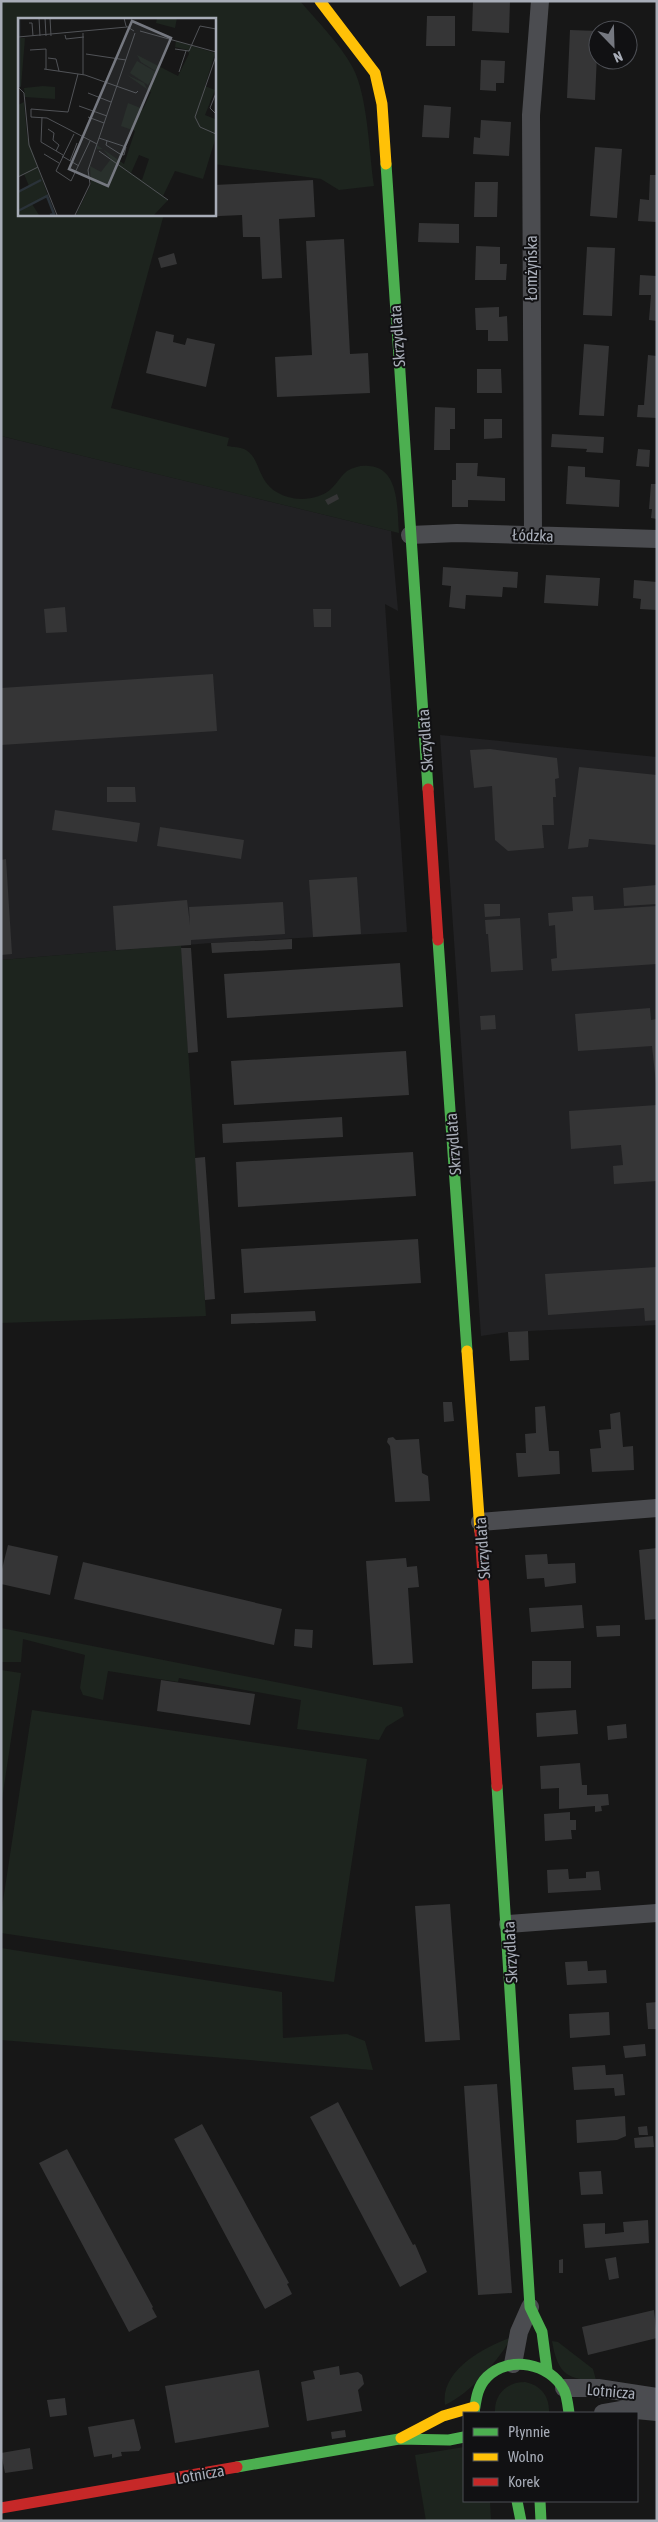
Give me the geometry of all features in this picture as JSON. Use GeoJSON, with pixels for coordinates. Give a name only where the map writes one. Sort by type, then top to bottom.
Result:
{"type":"FeatureCollection","features":[{"type":"Feature","properties":{"kind":"street","name":"Skrzydlata"},"geometry":{"type":"LineString","coordinates":[[320,1],[375,73],[380,88],[508,1924],[530,2307],[542,2332],[547,2370]]}},
{"type":"Feature","properties":{"kind":"street","name":"Łomżyńska"},"geometry":{"type":"LineString","coordinates":[[533,534],[531,115],[540,1]]}},
{"type":"Feature","properties":{"kind":"street","name":"Łódzka"},"geometry":{"type":"LineString","coordinates":[[410,535],[533,534],[657,539]]}},
{"type":"Feature","properties":{"kind":"street"},"geometry":{"type":"LineString","coordinates":[[480,1522],[657,1508]]}},
{"type":"Feature","properties":{"kind":"street"},"geometry":{"type":"LineString","coordinates":[[508,1924],[657,1913]]}},
{"type":"Feature","properties":{"kind":"street","name":"Skrzydlata"},"geometry":{"type":"LineString","coordinates":[[513,2364],[519,2332],[530,2307]]}},
{"type":"Feature","properties":{"kind":"street"},"geometry":{"type":"LineString","coordinates":[[474,2410],[478,2392],[486,2379],[498,2369],[513,2364],[530,2364],[547,2370],[564,2388],[569,2403],[569,2412]]}},
{"type":"Feature","properties":{"kind":"street","name":"Lotnicza"},"geometry":{"type":"LineString","coordinates":[[564,2388],[598,2388],[657,2397]]}},
{"type":"Feature","properties":{"kind":"street","name":"Lotnicza"},"geometry":{"type":"LineString","coordinates":[[611,2412],[626,2410],[657,2412]]}},
{"type":"Feature","properties":{"kind":"street","name":"Lotnicza"},"geometry":{"type":"LineString","coordinates":[[399,2439],[443,2416],[463,2412]]}},
{"type":"Feature","properties":{"kind":"street","name":"Lotnicza"},"geometry":{"type":"LineString","coordinates":[[1,2508],[399,2439],[449,2440],[463,2437]]}},
{"type":"Feature","properties":{"kind":"street"},"geometry":{"type":"LineString","coordinates":[[517,2502],[520,2521]]}},
{"type":"Feature","properties":{"kind":"street"},"geometry":{"type":"LineString","coordinates":[[540,2502],[541,2521]]}},
{"type":"Feature","properties":{"kind":"shaded area"},"geometry":{"type":"Polygon","coordinates":[[[1,1],[300,1],[342,50],[358,80],[365,109],[374,186],[339,190],[321,179],[215,164],[215,18],[18,18],[18,215],[164,215],[111,408],[229,438],[227,446],[244,449],[251,454],[270,487],[277,493],[288,497],[305,499],[322,495],[332,488],[347,471],[355,467],[369,466],[379,469],[392,482],[397,502],[399,533],[1,436],[1,1]]]}},
{"type":"Feature","properties":{"kind":"shaded area"},"geometry":{"type":"Polygon","coordinates":[[[1,436],[391,531],[398,611],[385,604],[407,932],[211,943],[1,960],[1,436]]]}},
{"type":"Feature","properties":{"kind":"shaded area"},"geometry":{"type":"Polygon","coordinates":[[[440,735],[657,757],[657,1325],[508,1332],[481,1336],[440,735]]]}},
{"type":"Feature","properties":{"kind":"shaded area"},"geometry":{"type":"Polygon","coordinates":[[[181,945],[206,1316],[1,1323],[1,960],[181,945]]]}},
{"type":"Feature","properties":{"kind":"shaded area"},"geometry":{"type":"Polygon","coordinates":[[[1,1628],[402,1707],[404,1716],[386,1727],[379,1740],[297,1729],[301,1700],[179,1678],[178,1682],[108,1671],[103,1700],[83,1695],[80,1688],[85,1655],[23,1639],[21,1662],[1,1662],[1,1628]]]}},
{"type":"Feature","properties":{"kind":"shaded area"},"geometry":{"type":"Polygon","coordinates":[[[1,1670],[21,1673],[1,1806],[1,1670]]]}},
{"type":"Feature","properties":{"kind":"shaded area"},"geometry":{"type":"Polygon","coordinates":[[[32,1710],[367,1759],[334,1982],[1,1933],[1,1914],[32,1710]]]}},
{"type":"Feature","properties":{"kind":"shaded area"},"geometry":{"type":"Polygon","coordinates":[[[1,1948],[282,1992],[283,2038],[347,2034],[365,2041],[373,2070],[1,2040],[1,1948]]]}},
{"type":"Feature","properties":{"kind":"shaded area"},"geometry":{"type":"Polygon","coordinates":[[[512,2337],[483,2376],[464,2393],[445,2405],[445,2392],[449,2381],[457,2371],[477,2354],[512,2337]]]}},
{"type":"Feature","properties":{"kind":"shaded area"},"geometry":{"type":"Polygon","coordinates":[[[552,2341],[558,2342],[593,2369],[596,2380],[577,2378],[564,2372],[557,2359],[552,2341]]]}},
{"type":"Feature","properties":{"kind":"shaded area"},"geometry":{"type":"Polygon","coordinates":[[[525,2382],[540,2389],[548,2402],[549,2412],[495,2412],[497,2400],[503,2390],[525,2382]]]}},
{"type":"Feature","properties":{"kind":"shaded area"},"geometry":{"type":"Polygon","coordinates":[[[463,2447],[463,2502],[490,2502],[491,2521],[426,2521],[415,2455],[463,2447]]]}},
{"type":"Feature","properties":{"kind":"building"},"geometry":{"type":"Polygon","coordinates":[[[473,1],[510,1],[509,33],[472,31],[473,1]]]}},
{"type":"Feature","properties":{"kind":"building"},"geometry":{"type":"Polygon","coordinates":[[[427,16],[455,16],[455,46],[426,46],[427,16]]]}},
{"type":"Feature","properties":{"kind":"building"},"geometry":{"type":"Polygon","coordinates":[[[570,30],[588,31],[588,70],[596,70],[595,100],[567,98],[570,30]]]}},
{"type":"Feature","properties":{"kind":"building"},"geometry":{"type":"Polygon","coordinates":[[[481,60],[505,61],[504,83],[496,83],[496,91],[480,90],[481,60]]]}},
{"type":"Feature","properties":{"kind":"building"},"geometry":{"type":"Polygon","coordinates":[[[424,105],[451,107],[449,138],[422,137],[424,105]]]}},
{"type":"Feature","properties":{"kind":"building"},"geometry":{"type":"Polygon","coordinates":[[[481,120],[511,122],[509,156],[473,154],[474,137],[480,138],[481,120]]]}},
{"type":"Feature","properties":{"kind":"building"},"geometry":{"type":"Polygon","coordinates":[[[595,147],[622,149],[617,218],[590,216],[595,147]]]}},
{"type":"Feature","properties":{"kind":"building"},"geometry":{"type":"Polygon","coordinates":[[[650,175],[657,175],[657,222],[638,221],[640,199],[649,200],[650,175]]]}},
{"type":"Feature","properties":{"kind":"building"},"geometry":{"type":"Polygon","coordinates":[[[313,180],[315,217],[279,219],[282,278],[262,279],[260,237],[243,237],[242,215],[198,217],[197,215],[215,215],[215,185],[313,180]]]}},
{"type":"Feature","properties":{"kind":"building"},"geometry":{"type":"Polygon","coordinates":[[[475,182],[498,182],[497,217],[474,217],[475,182]]]}},
{"type":"Feature","properties":{"kind":"building"},"geometry":{"type":"Polygon","coordinates":[[[419,223],[459,224],[459,243],[418,242],[419,223]]]}},
{"type":"Feature","properties":{"kind":"building"},"geometry":{"type":"Polygon","coordinates":[[[344,239],[350,354],[368,353],[370,393],[277,397],[275,357],[312,355],[306,241],[344,239]]]}},
{"type":"Feature","properties":{"kind":"building"},"geometry":{"type":"Polygon","coordinates":[[[476,246],[500,247],[500,264],[507,264],[506,280],[475,280],[476,246]]]}},
{"type":"Feature","properties":{"kind":"building"},"geometry":{"type":"Polygon","coordinates":[[[587,247],[615,248],[612,316],[583,315],[587,247]]]}},
{"type":"Feature","properties":{"kind":"building"},"geometry":{"type":"Polygon","coordinates":[[[174,253],[177,264],[161,268],[158,258],[174,253]]]}},
{"type":"Feature","properties":{"kind":"building"},"geometry":{"type":"Polygon","coordinates":[[[640,275],[657,276],[657,321],[649,320],[651,295],[639,295],[640,275]]]}},
{"type":"Feature","properties":{"kind":"building"},"geometry":{"type":"Polygon","coordinates":[[[499,307],[499,317],[507,316],[508,341],[488,341],[488,330],[476,330],[475,308],[499,307]]]}},
{"type":"Feature","properties":{"kind":"building"},"geometry":{"type":"Polygon","coordinates":[[[156,331],[174,335],[173,342],[185,345],[187,338],[215,344],[206,387],[146,373],[156,331]]]}},
{"type":"Feature","properties":{"kind":"building"},"geometry":{"type":"Polygon","coordinates":[[[584,344],[609,346],[604,416],[579,415],[584,344]]]}},
{"type":"Feature","properties":{"kind":"building"},"geometry":{"type":"Polygon","coordinates":[[[648,355],[657,356],[657,418],[637,417],[638,405],[644,405],[648,355]]]}},
{"type":"Feature","properties":{"kind":"building"},"geometry":{"type":"Polygon","coordinates":[[[477,369],[501,369],[502,393],[477,393],[477,369]]]}},
{"type":"Feature","properties":{"kind":"building"},"geometry":{"type":"Polygon","coordinates":[[[435,407],[455,408],[455,429],[450,429],[450,450],[434,450],[435,407]]]}},
{"type":"Feature","properties":{"kind":"building"},"geometry":{"type":"Polygon","coordinates":[[[484,419],[502,419],[502,438],[484,439],[484,419]]]}},
{"type":"Feature","properties":{"kind":"building"},"geometry":{"type":"Polygon","coordinates":[[[552,434],[604,437],[603,453],[586,452],[587,449],[551,447],[552,434]]]}},
{"type":"Feature","properties":{"kind":"building"},"geometry":{"type":"Polygon","coordinates":[[[638,449],[650,450],[649,467],[636,466],[638,449]]]}},
{"type":"Feature","properties":{"kind":"building"},"geometry":{"type":"Polygon","coordinates":[[[456,463],[478,463],[477,476],[505,478],[505,501],[468,500],[468,507],[452,507],[452,480],[456,480],[456,463]]]}},
{"type":"Feature","properties":{"kind":"building"},"geometry":{"type":"Polygon","coordinates":[[[568,466],[585,467],[585,477],[620,480],[619,507],[566,504],[568,466]]]}},
{"type":"Feature","properties":{"kind":"building"},"geometry":{"type":"Polygon","coordinates":[[[651,484],[657,484],[657,519],[651,518],[652,509],[649,509],[651,484]]]}},
{"type":"Feature","properties":{"kind":"building"},"geometry":{"type":"Polygon","coordinates":[[[337,494],[339,499],[328,505],[325,500],[337,494]]]}},
{"type":"Feature","properties":{"kind":"building"},"geometry":{"type":"Polygon","coordinates":[[[443,567],[518,572],[517,588],[503,587],[502,597],[466,595],[465,609],[449,607],[451,586],[442,585],[443,567]]]}},
{"type":"Feature","properties":{"kind":"building"},"geometry":{"type":"Polygon","coordinates":[[[546,575],[600,578],[598,606],[544,603],[546,575]]]}},
{"type":"Feature","properties":{"kind":"building"},"geometry":{"type":"Polygon","coordinates":[[[634,580],[657,582],[657,610],[640,609],[641,599],[633,598],[634,580]]]}},
{"type":"Feature","properties":{"kind":"building"},"geometry":{"type":"Polygon","coordinates":[[[65,607],[67,632],[46,633],[44,609],[65,607]]]}},
{"type":"Feature","properties":{"kind":"building"},"geometry":{"type":"Polygon","coordinates":[[[313,609],[331,609],[331,627],[314,627],[313,609]]]}},
{"type":"Feature","properties":{"kind":"building"},"geometry":{"type":"Polygon","coordinates":[[[213,674],[217,731],[1,745],[1,688],[213,674]]]}},
{"type":"Feature","properties":{"kind":"building"},"geometry":{"type":"Polygon","coordinates":[[[490,749],[557,758],[559,778],[555,779],[556,797],[553,797],[554,825],[542,825],[544,848],[508,851],[495,840],[492,786],[474,788],[470,750],[490,749]]]}},
{"type":"Feature","properties":{"kind":"building"},"geometry":{"type":"Polygon","coordinates":[[[579,767],[657,775],[657,845],[589,839],[588,847],[568,849],[579,767]]]}},
{"type":"Feature","properties":{"kind":"building"},"geometry":{"type":"Polygon","coordinates":[[[107,787],[135,787],[136,802],[107,802],[107,787]]]}},
{"type":"Feature","properties":{"kind":"building"},"geometry":{"type":"Polygon","coordinates":[[[55,810],[140,823],[137,842],[52,830],[55,810]]]}},
{"type":"Feature","properties":{"kind":"building"},"geometry":{"type":"Polygon","coordinates":[[[160,827],[244,840],[241,859],[157,846],[160,827]]]}},
{"type":"Feature","properties":{"kind":"building"},"geometry":{"type":"Polygon","coordinates":[[[6,859],[12,954],[1,955],[1,860],[6,859]]]}},
{"type":"Feature","properties":{"kind":"building"},"geometry":{"type":"Polygon","coordinates":[[[357,877],[361,934],[313,937],[309,880],[357,877]]]}},
{"type":"Feature","properties":{"kind":"building"},"geometry":{"type":"Polygon","coordinates":[[[657,885],[657,904],[624,906],[623,888],[657,885]]]}},
{"type":"Feature","properties":{"kind":"building"},"geometry":{"type":"Polygon","coordinates":[[[593,896],[594,910],[657,906],[657,964],[552,971],[551,959],[557,958],[555,925],[549,926],[548,913],[573,911],[572,897],[593,896]]]}},
{"type":"Feature","properties":{"kind":"building"},"geometry":{"type":"Polygon","coordinates":[[[187,900],[190,925],[189,907],[283,902],[285,934],[191,940],[191,945],[116,950],[113,906],[187,900]]]}},
{"type":"Feature","properties":{"kind":"building"},"geometry":{"type":"Polygon","coordinates":[[[484,904],[500,904],[500,916],[485,917],[484,904]]]}},
{"type":"Feature","properties":{"kind":"building"},"geometry":{"type":"Polygon","coordinates":[[[520,918],[523,970],[491,972],[485,920],[520,918]]]}},
{"type":"Feature","properties":{"kind":"building"},"geometry":{"type":"Polygon","coordinates":[[[292,939],[292,949],[212,953],[211,943],[292,939]]]}},
{"type":"Feature","properties":{"kind":"building"},"geometry":{"type":"Polygon","coordinates":[[[181,948],[191,948],[198,1052],[188,1053],[181,948]]]}},
{"type":"Feature","properties":{"kind":"building"},"geometry":{"type":"Polygon","coordinates":[[[400,963],[403,1007],[227,1018],[224,974],[400,963]]]}},
{"type":"Feature","properties":{"kind":"building"},"geometry":{"type":"Polygon","coordinates":[[[650,1008],[651,1020],[657,1019],[657,1093],[652,1046],[578,1051],[575,1014],[650,1008]]]}},
{"type":"Feature","properties":{"kind":"building"},"geometry":{"type":"Polygon","coordinates":[[[495,1015],[496,1029],[481,1030],[480,1016],[495,1015]]]}},
{"type":"Feature","properties":{"kind":"building"},"geometry":{"type":"Polygon","coordinates":[[[406,1051],[409,1095],[234,1105],[231,1061],[406,1051]]]}},
{"type":"Feature","properties":{"kind":"building"},"geometry":{"type":"Polygon","coordinates":[[[657,1105],[657,1181],[614,1184],[613,1166],[623,1165],[621,1145],[571,1149],[569,1111],[657,1105]]]}},
{"type":"Feature","properties":{"kind":"building"},"geometry":{"type":"Polygon","coordinates":[[[342,1117],[343,1137],[223,1143],[222,1124],[342,1117]]]}},
{"type":"Feature","properties":{"kind":"building"},"geometry":{"type":"Polygon","coordinates":[[[413,1152],[416,1196],[238,1207],[236,1162],[413,1152]]]}},
{"type":"Feature","properties":{"kind":"building"},"geometry":{"type":"Polygon","coordinates":[[[205,1157],[215,1299],[205,1300],[195,1158],[205,1157]]]}},
{"type":"Feature","properties":{"kind":"building"},"geometry":{"type":"Polygon","coordinates":[[[418,1239],[421,1283],[244,1293],[241,1249],[418,1239]]]}},
{"type":"Feature","properties":{"kind":"building"},"geometry":{"type":"Polygon","coordinates":[[[657,1267],[657,1320],[645,1321],[644,1308],[548,1315],[545,1274],[657,1267]]]}},
{"type":"Feature","properties":{"kind":"building"},"geometry":{"type":"Polygon","coordinates":[[[315,1311],[316,1321],[231,1324],[231,1314],[315,1311]]]}},
{"type":"Feature","properties":{"kind":"building"},"geometry":{"type":"Polygon","coordinates":[[[528,1331],[529,1360],[510,1361],[508,1332],[528,1331]]]}},
{"type":"Feature","properties":{"kind":"building"},"geometry":{"type":"Polygon","coordinates":[[[443,1402],[452,1402],[454,1421],[444,1422],[443,1402]]]}},
{"type":"Feature","properties":{"kind":"building"},"geometry":{"type":"Polygon","coordinates":[[[545,1406],[549,1451],[559,1451],[560,1474],[518,1477],[516,1453],[526,1453],[525,1434],[536,1433],[535,1407],[545,1406]]]}},
{"type":"Feature","properties":{"kind":"building"},"geometry":{"type":"Polygon","coordinates":[[[620,1412],[623,1447],[633,1446],[634,1470],[592,1472],[590,1449],[601,1448],[599,1430],[611,1429],[610,1414],[620,1412]]]}},
{"type":"Feature","properties":{"kind":"building"},"geometry":{"type":"Polygon","coordinates":[[[393,1437],[396,1440],[419,1439],[422,1473],[428,1476],[430,1501],[395,1502],[390,1446],[387,1442],[388,1438],[393,1437]]]}},
{"type":"Feature","properties":{"kind":"building"},"geometry":{"type":"Polygon","coordinates":[[[8,1545],[58,1556],[50,1595],[1,1584],[1,1573],[8,1545]]]}},
{"type":"Feature","properties":{"kind":"building"},"geometry":{"type":"Polygon","coordinates":[[[657,1548],[657,1619],[645,1620],[639,1550],[657,1548]]]}},
{"type":"Feature","properties":{"kind":"building"},"geometry":{"type":"Polygon","coordinates":[[[547,1554],[548,1564],[575,1563],[576,1583],[545,1587],[544,1578],[527,1579],[525,1555],[547,1554]]]}},
{"type":"Feature","properties":{"kind":"building"},"geometry":{"type":"Polygon","coordinates":[[[406,1558],[407,1567],[417,1566],[419,1587],[408,1588],[413,1663],[373,1665],[366,1561],[406,1558]]]}},
{"type":"Feature","properties":{"kind":"building"},"geometry":{"type":"Polygon","coordinates":[[[83,1562],[282,1609],[274,1645],[74,1599],[83,1562]]]}},
{"type":"Feature","properties":{"kind":"building"},"geometry":{"type":"Polygon","coordinates":[[[582,1605],[584,1628],[531,1632],[529,1608],[582,1605]]]}},
{"type":"Feature","properties":{"kind":"building"},"geometry":{"type":"Polygon","coordinates":[[[620,1625],[620,1636],[597,1637],[596,1626],[620,1625]]]}},
{"type":"Feature","properties":{"kind":"building"},"geometry":{"type":"Polygon","coordinates":[[[295,1629],[313,1630],[312,1648],[294,1646],[295,1629]]]}},
{"type":"Feature","properties":{"kind":"building"},"geometry":{"type":"Polygon","coordinates":[[[532,1661],[571,1661],[571,1688],[532,1689],[532,1661]]]}},
{"type":"Feature","properties":{"kind":"building"},"geometry":{"type":"Polygon","coordinates":[[[161,1680],[255,1694],[250,1725],[157,1711],[161,1680]]]}},
{"type":"Feature","properties":{"kind":"building"},"geometry":{"type":"Polygon","coordinates":[[[576,1710],[578,1734],[537,1737],[536,1713],[576,1710]]]}},
{"type":"Feature","properties":{"kind":"building"},"geometry":{"type":"Polygon","coordinates":[[[626,1724],[627,1738],[608,1740],[607,1726],[626,1724]]]}},
{"type":"Feature","properties":{"kind":"building"},"geometry":{"type":"Polygon","coordinates":[[[580,1763],[582,1785],[587,1785],[587,1795],[608,1794],[609,1805],[601,1806],[602,1811],[595,1812],[595,1806],[559,1809],[559,1788],[541,1789],[540,1766],[580,1763]]]}},
{"type":"Feature","properties":{"kind":"building"},"geometry":{"type":"Polygon","coordinates":[[[570,1812],[570,1820],[576,1820],[576,1830],[571,1830],[572,1839],[545,1841],[544,1814],[570,1812]]]}},
{"type":"Feature","properties":{"kind":"building"},"geometry":{"type":"Polygon","coordinates":[[[568,1869],[569,1879],[586,1878],[586,1872],[599,1871],[601,1890],[548,1893],[547,1870],[568,1869]]]}},
{"type":"Feature","properties":{"kind":"building"},"geometry":{"type":"Polygon","coordinates":[[[450,1904],[460,2040],[425,2042],[415,1906],[450,1904]]]}},
{"type":"Feature","properties":{"kind":"building"},"geometry":{"type":"Polygon","coordinates":[[[587,1961],[588,1971],[606,1970],[607,1983],[567,1985],[565,1962],[587,1961]]]}},
{"type":"Feature","properties":{"kind":"building"},"geometry":{"type":"Polygon","coordinates":[[[657,2002],[657,2029],[648,2029],[646,2003],[657,2002]]]}},
{"type":"Feature","properties":{"kind":"building"},"geometry":{"type":"Polygon","coordinates":[[[609,2012],[610,2035],[570,2038],[569,2014],[609,2012]]]}},
{"type":"Feature","properties":{"kind":"building"},"geometry":{"type":"Polygon","coordinates":[[[645,2044],[646,2056],[625,2058],[623,2046],[645,2044]]]}},
{"type":"Feature","properties":{"kind":"building"},"geometry":{"type":"Polygon","coordinates":[[[605,2065],[606,2075],[623,2074],[625,2095],[615,2096],[614,2088],[574,2090],[572,2067],[605,2065]]]}},
{"type":"Feature","properties":{"kind":"building"},"geometry":{"type":"Polygon","coordinates":[[[497,2084],[512,2293],[478,2295],[464,2086],[497,2084]]]}},
{"type":"Feature","properties":{"kind":"building"},"geometry":{"type":"Polygon","coordinates":[[[338,2102],[413,2245],[415,2244],[427,2272],[400,2287],[310,2117],[338,2102]]]}},
{"type":"Feature","properties":{"kind":"building"},"geometry":{"type":"Polygon","coordinates":[[[625,2116],[626,2136],[617,2140],[577,2143],[576,2120],[625,2116]]]}},
{"type":"Feature","properties":{"kind":"building"},"geometry":{"type":"Polygon","coordinates":[[[202,2124],[289,2283],[287,2284],[292,2294],[265,2309],[174,2139],[202,2124]]]}},
{"type":"Feature","properties":{"kind":"building"},"geometry":{"type":"Polygon","coordinates":[[[647,2126],[648,2135],[639,2135],[638,2127],[647,2126]]]}},
{"type":"Feature","properties":{"kind":"building"},"geometry":{"type":"Polygon","coordinates":[[[653,2136],[654,2147],[635,2148],[634,2138],[653,2136]]]}},
{"type":"Feature","properties":{"kind":"building"},"geometry":{"type":"Polygon","coordinates":[[[67,2149],[157,2317],[129,2332],[39,2163],[67,2149]]]}},
{"type":"Feature","properties":{"kind":"building"},"geometry":{"type":"Polygon","coordinates":[[[601,2171],[603,2194],[581,2195],[579,2172],[601,2171]]]}},
{"type":"Feature","properties":{"kind":"building"},"geometry":{"type":"Polygon","coordinates":[[[648,2220],[649,2243],[585,2248],[583,2224],[605,2223],[605,2234],[624,2232],[623,2222],[648,2220]]]}},
{"type":"Feature","properties":{"kind":"building"},"geometry":{"type":"Polygon","coordinates":[[[616,2257],[619,2278],[609,2280],[605,2259],[616,2257]]]}},
{"type":"Feature","properties":{"kind":"building"},"geometry":{"type":"Polygon","coordinates":[[[563,2259],[563,2273],[559,2273],[559,2260],[563,2259]]]}},
{"type":"Feature","properties":{"kind":"building"},"geometry":{"type":"Polygon","coordinates":[[[654,2310],[657,2338],[588,2355],[582,2327],[654,2310]]]}},
{"type":"Feature","properties":{"kind":"building"},"geometry":{"type":"Polygon","coordinates":[[[339,2366],[340,2375],[358,2372],[362,2375],[364,2384],[358,2390],[362,2411],[307,2421],[301,2382],[315,2379],[313,2371],[339,2366]]]}},
{"type":"Feature","properties":{"kind":"building"},"geometry":{"type":"Polygon","coordinates":[[[259,2370],[269,2427],[175,2443],[165,2386],[259,2370]]]}},
{"type":"Feature","properties":{"kind":"building"},"geometry":{"type":"Polygon","coordinates":[[[65,2398],[67,2415],[50,2417],[47,2400],[65,2398]]]}},
{"type":"Feature","properties":{"kind":"building"},"geometry":{"type":"Polygon","coordinates":[[[134,2419],[141,2448],[139,2451],[121,2452],[122,2456],[112,2458],[112,2454],[94,2457],[88,2427],[134,2419]]]}},
{"type":"Feature","properties":{"kind":"building"},"geometry":{"type":"Polygon","coordinates":[[[345,2430],[346,2437],[332,2439],[331,2432],[345,2430]]]}},
{"type":"Feature","properties":{"kind":"building"},"geometry":{"type":"Polygon","coordinates":[[[30,2448],[33,2469],[5,2473],[1,2453],[30,2448]]]}},
{"type":"Feature","properties":{"kind":"traffic: fast"},"geometry":{"type":"LineString","coordinates":[[386,164],[428,789]]}},
{"type":"Feature","properties":{"kind":"traffic: fast"},"geometry":{"type":"LineString","coordinates":[[438,940],[467,1351]]}},
{"type":"Feature","properties":{"kind":"traffic: fast"},"geometry":{"type":"LineString","coordinates":[[497,1786],[530,2307],[542,2332],[547,2370]]}},
{"type":"Feature","properties":{"kind":"traffic: fast"},"geometry":{"type":"LineString","coordinates":[[474,2412],[479,2389],[487,2377],[496,2370],[517,2364],[539,2368],[549,2373],[558,2381],[565,2392],[569,2412]]}},
{"type":"Feature","properties":{"kind":"traffic: fast"},"geometry":{"type":"LineString","coordinates":[[237,2467],[399,2439],[449,2440],[463,2437]]}},
{"type":"Feature","properties":{"kind":"traffic: fast"},"geometry":{"type":"LineString","coordinates":[[517,2502],[521,2521]]}},
{"type":"Feature","properties":{"kind":"traffic: fast"},"geometry":{"type":"LineString","coordinates":[[540,2502],[541,2521]]}},
{"type":"Feature","properties":{"kind":"traffic: slow"},"geometry":{"type":"LineString","coordinates":[[320,1],[375,73],[382,104],[386,164]]}},
{"type":"Feature","properties":{"kind":"traffic: slow"},"geometry":{"type":"LineString","coordinates":[[467,1351],[480,1531]]}},
{"type":"Feature","properties":{"kind":"traffic: slow"},"geometry":{"type":"LineString","coordinates":[[401,2438],[443,2416],[474,2407]]}},
{"type":"Feature","properties":{"kind":"traffic: jam"},"geometry":{"type":"LineString","coordinates":[[428,789],[438,940]]}},
{"type":"Feature","properties":{"kind":"traffic: jam"},"geometry":{"type":"LineString","coordinates":[[480,1531],[497,1786]]}},
{"type":"Feature","properties":{"kind":"traffic: jam"},"geometry":{"type":"LineString","coordinates":[[1,2508],[237,2467]]}}]}
